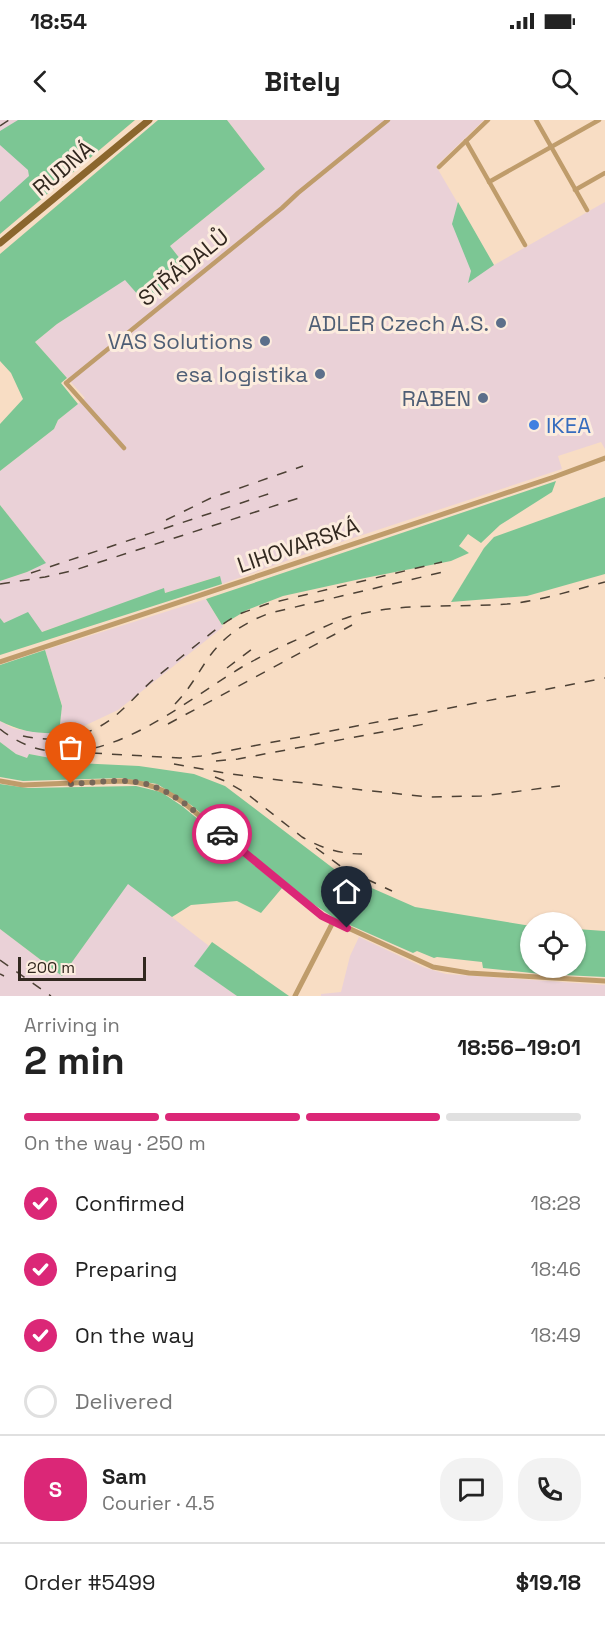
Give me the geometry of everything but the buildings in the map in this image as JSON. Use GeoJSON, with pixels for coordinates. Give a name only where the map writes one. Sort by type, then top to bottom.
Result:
{"type":"FeatureCollection","features":[{"type":"Feature","properties":{"kind":"main road","name":"RUDNÁ"},"geometry":{"type":"LineString","coordinates":[[0,243],[149,120]]}},
{"type":"Feature","properties":{"kind":"street","name":"STŘÁDALŮ"},"geometry":{"type":"LineString","coordinates":[[124,448],[66,383],[388,120]]}},
{"type":"Feature","properties":{"kind":"street"},"geometry":{"type":"LineString","coordinates":[[439,167],[488,120]]}},
{"type":"Feature","properties":{"kind":"street"},"geometry":{"type":"LineString","coordinates":[[536,120],[587,210]]}},
{"type":"Feature","properties":{"kind":"street"},"geometry":{"type":"LineString","coordinates":[[489,182],[599,120]]}},
{"type":"Feature","properties":{"kind":"street"},"geometry":{"type":"LineString","coordinates":[[466,141],[525,245]]}},
{"type":"Feature","properties":{"kind":"street"},"geometry":{"type":"LineString","coordinates":[[575,190],[605,173]]}},
{"type":"Feature","properties":{"kind":"street","name":"LIHOVARSKÁ"},"geometry":{"type":"LineString","coordinates":[[0,662],[605,458]]}},
{"type":"Feature","properties":{"kind":"street"},"geometry":{"type":"LineString","coordinates":[[0,781],[23,785],[132,782],[148,784],[164,790],[190,808],[311,908],[333,922],[433,967],[450,971],[517,977],[605,981]]}},
{"type":"Feature","properties":{"kind":"street"},"geometry":{"type":"LineString","coordinates":[[295,996],[333,922]]}},
{"type":"Feature","properties":{"kind":"shaded area"},"geometry":{"type":"Polygon","coordinates":[[[0,120],[47,120],[40,179],[0,214],[0,120]]]}},
{"type":"Feature","properties":{"kind":"shaded area"},"geometry":{"type":"Polygon","coordinates":[[[227,120],[484,120],[436,166],[494,265],[605,202],[605,449],[601,442],[558,456],[562,469],[222,584],[219,576],[165,593],[164,589],[41,632],[4,623],[0,618],[0,581],[27,572],[45,562],[0,505],[0,471],[54,429],[58,420],[85,398],[35,342],[57,324],[125,279],[188,269],[170,246],[265,169],[227,120]]]}},
{"type":"Feature","properties":{"kind":"shaded area"},"geometry":{"type":"Polygon","coordinates":[[[206,599],[223,627],[118,710],[84,726],[60,726],[62,705],[45,650],[206,599]]]}},
{"type":"Feature","properties":{"kind":"shaded area"},"geometry":{"type":"Polygon","coordinates":[[[0,721],[21,730],[59,733],[56,759],[29,754],[27,758],[16,754],[0,742],[0,721]]]}},
{"type":"Feature","properties":{"kind":"shaded area"},"geometry":{"type":"Polygon","coordinates":[[[128,883],[209,946],[195,966],[237,996],[0,996],[0,929],[62,976],[128,883]]]}},
{"type":"Feature","properties":{"kind":"shaded area"},"geometry":{"type":"Polygon","coordinates":[[[359,937],[423,967],[446,974],[605,985],[605,996],[321,996],[321,994],[341,992],[350,956],[359,937]]]}},
{"type":"Feature","properties":{"kind":"green space"},"geometry":{"type":"Polygon","coordinates":[[[18,120],[135,120],[0,234],[0,202],[29,176],[28,170],[0,145],[0,131],[18,120]]]}},
{"type":"Feature","properties":{"kind":"green space"},"geometry":{"type":"Polygon","coordinates":[[[158,120],[227,120],[265,169],[170,246],[188,269],[146,304],[125,280],[57,324],[35,342],[67,378],[61,383],[78,404],[58,420],[54,429],[0,471],[0,424],[23,399],[11,373],[0,361],[0,254],[158,120]]]}},
{"type":"Feature","properties":{"kind":"green space"},"geometry":{"type":"Polygon","coordinates":[[[458,202],[494,265],[468,283],[471,271],[452,224],[458,202]]]}},
{"type":"Feature","properties":{"kind":"green space"},"geometry":{"type":"Polygon","coordinates":[[[556,481],[552,492],[500,525],[481,543],[468,534],[459,546],[469,553],[451,561],[283,596],[247,610],[222,625],[206,599],[556,481]]]}},
{"type":"Feature","properties":{"kind":"green space"},"geometry":{"type":"Polygon","coordinates":[[[605,497],[605,574],[527,596],[451,602],[484,548],[494,537],[605,497]]]}},
{"type":"Feature","properties":{"kind":"green space"},"geometry":{"type":"Polygon","coordinates":[[[0,505],[46,563],[0,581],[0,505]]]}},
{"type":"Feature","properties":{"kind":"green space"},"geometry":{"type":"Polygon","coordinates":[[[220,576],[222,584],[0,655],[0,618],[4,623],[28,612],[42,632],[164,588],[165,593],[220,576]]]}},
{"type":"Feature","properties":{"kind":"green space"},"geometry":{"type":"Polygon","coordinates":[[[45,650],[62,706],[59,733],[29,731],[0,721],[0,665],[45,650]]]}},
{"type":"Feature","properties":{"kind":"green space"},"geometry":{"type":"Polygon","coordinates":[[[0,742],[16,754],[27,758],[29,754],[56,759],[56,762],[139,766],[194,774],[225,786],[342,875],[415,907],[520,924],[520,972],[483,968],[482,962],[434,958],[417,951],[413,953],[336,919],[304,898],[191,805],[157,784],[121,778],[23,781],[0,777],[0,742]]]}},
{"type":"Feature","properties":{"kind":"green space"},"geometry":{"type":"Polygon","coordinates":[[[0,784],[28,788],[136,786],[161,792],[182,806],[282,888],[261,913],[237,901],[191,905],[172,917],[128,884],[62,976],[0,929],[0,784]]]}},
{"type":"Feature","properties":{"kind":"green space"},"geometry":{"type":"Polygon","coordinates":[[[586,930],[605,931],[605,977],[586,976],[586,930]]]}},
{"type":"Feature","properties":{"kind":"green space"},"geometry":{"type":"Polygon","coordinates":[[[212,942],[289,996],[237,996],[194,966],[212,942]]]}},
{"type":"Feature","properties":{"kind":"railway"},"geometry":{"type":"LineString","coordinates":[[0,126],[9,120]]}},
{"type":"Feature","properties":{"kind":"railway"},"geometry":{"type":"LineString","coordinates":[[166,520],[211,498],[303,466]]}},
{"type":"Feature","properties":{"kind":"railway"},"geometry":{"type":"LineString","coordinates":[[31,573],[277,491]]}},
{"type":"Feature","properties":{"kind":"railway"},"geometry":{"type":"LineString","coordinates":[[0,584],[75,570],[305,496]]}},
{"type":"Feature","properties":{"kind":"railway"},"geometry":{"type":"LineString","coordinates":[[23,736],[57,739],[79,735],[100,726],[116,715],[154,679],[200,642],[242,613],[267,604],[442,562]]}},
{"type":"Feature","properties":{"kind":"railway"},"geometry":{"type":"LineString","coordinates":[[175,704],[215,649],[228,636],[252,621],[270,613],[443,572]]}},
{"type":"Feature","properties":{"kind":"railway"},"geometry":{"type":"LineString","coordinates":[[0,729],[30,746],[62,752],[93,748],[125,737],[156,722],[249,663],[349,617],[407,607],[520,603],[605,582]]}},
{"type":"Feature","properties":{"kind":"railway"},"geometry":{"type":"LineString","coordinates":[[168,724],[352,625]]}},
{"type":"Feature","properties":{"kind":"railway"},"geometry":{"type":"LineString","coordinates":[[227,668],[256,646]]}},
{"type":"Feature","properties":{"kind":"railway"},"geometry":{"type":"LineString","coordinates":[[92,753],[180,758],[201,756],[605,678]]}},
{"type":"Feature","properties":{"kind":"railway"},"geometry":{"type":"LineString","coordinates":[[216,761],[238,759],[430,723]]}},
{"type":"Feature","properties":{"kind":"railway"},"geometry":{"type":"LineString","coordinates":[[174,764],[231,774],[429,797],[481,796],[560,786]]}},
{"type":"Feature","properties":{"kind":"railway"},"geometry":{"type":"LineString","coordinates":[[215,777],[246,793],[309,841],[338,852],[362,854]]}},
{"type":"Feature","properties":{"kind":"railway"},"geometry":{"type":"LineString","coordinates":[[316,848],[343,868],[392,891]]}},
{"type":"Feature","properties":{"kind":"railway"},"geometry":{"type":"LineString","coordinates":[[0,960],[51,996]]}},
{"type":"Feature","properties":{"kind":"railway"},"geometry":{"type":"LineString","coordinates":[[0,974],[4,976]]}},
{"type":"Feature","properties":{"kind":"way so far"},"geometry":{"type":"LineString","coordinates":[[71,784],[122,781],[148,784],[172,794],[222,834]]}},
{"type":"Feature","properties":{"kind":"place","name":"ADLER Czech A.S."},"geometry":{"type":"Point","coordinates":[501,323]}},
{"type":"Feature","properties":{"kind":"place","name":"VAS Solutions"},"geometry":{"type":"Point","coordinates":[265,341]}},
{"type":"Feature","properties":{"kind":"place","name":"esa logistika"},"geometry":{"type":"Point","coordinates":[320,374]}},
{"type":"Feature","properties":{"kind":"place","name":"RABEN"},"geometry":{"type":"Point","coordinates":[483,398]}},
{"type":"Feature","properties":{"kind":"place","name":"IKEA"},"geometry":{"type":"Point","coordinates":[534,425]}},
{"type":"Feature","properties":{"kind":"route"},"geometry":{"type":"LineString","coordinates":[[222,834],[303,902],[322,916],[347,928]]}}]}
